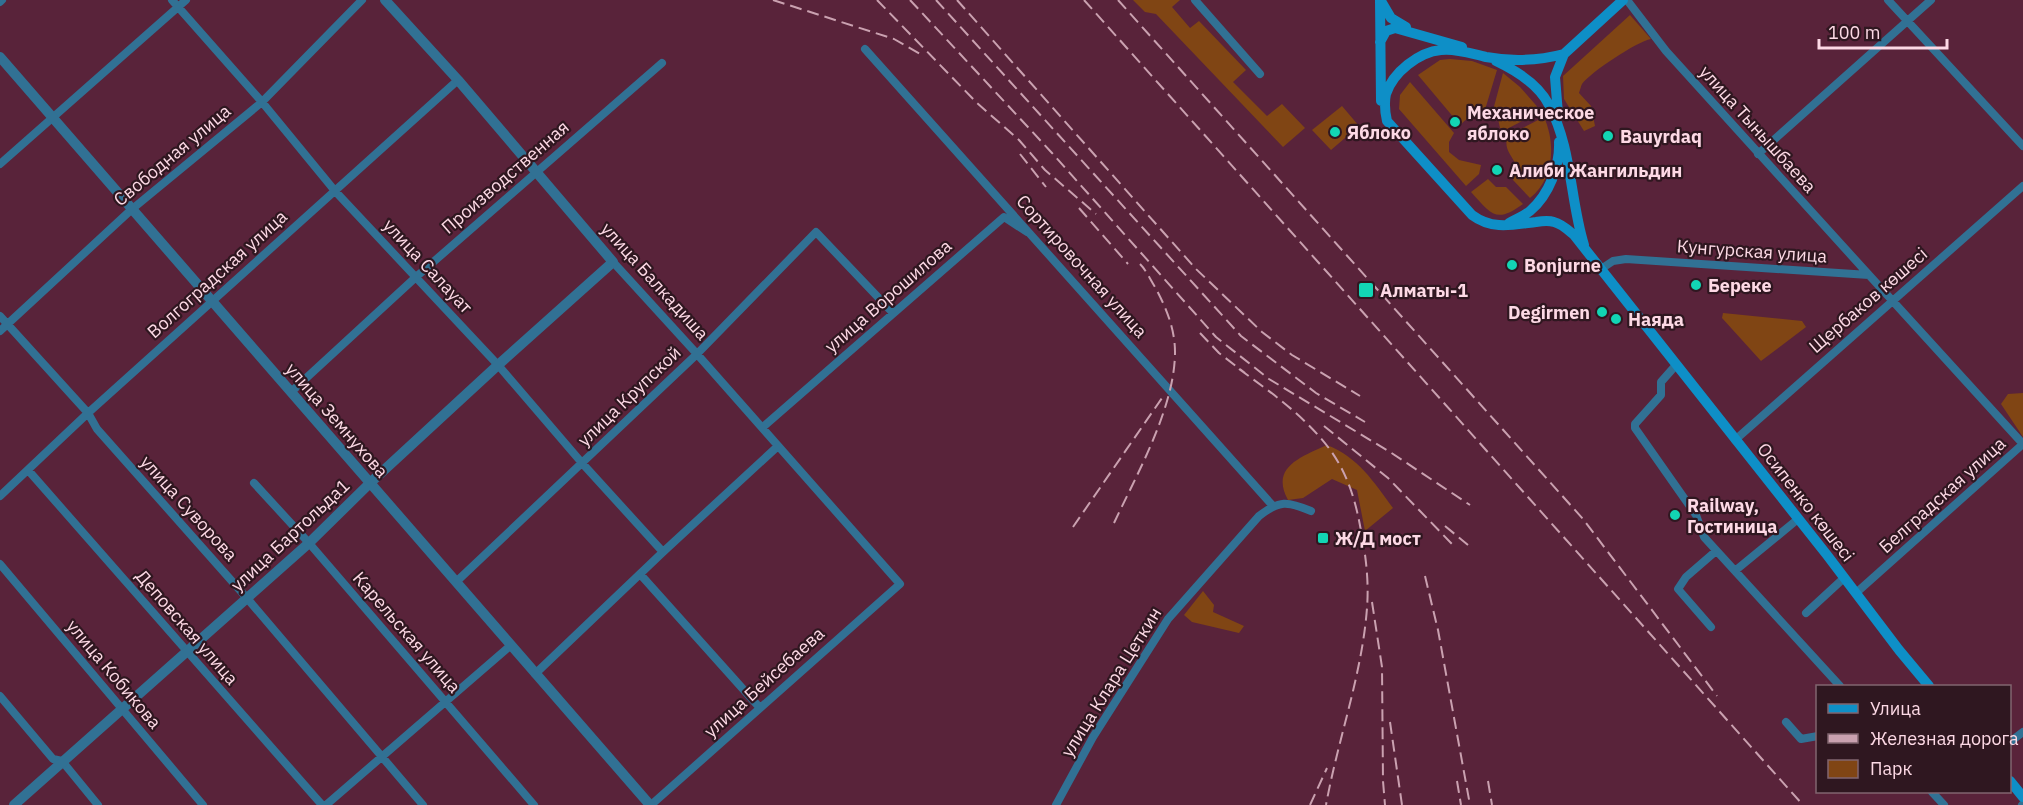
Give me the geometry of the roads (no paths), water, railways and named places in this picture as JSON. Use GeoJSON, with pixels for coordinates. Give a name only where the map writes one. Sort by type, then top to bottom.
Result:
{"type":"FeatureCollection","features":[{"type":"Feature","properties":{"kind":"main road"},"geometry":{"type":"LineString","coordinates":[[1380,0],[1390,18],[1417,33]]}},
{"type":"Feature","properties":{"kind":"main road"},"geometry":{"type":"LineString","coordinates":[[1380,0],[1381,104],[1387,121],[1472,214],[1490,225],[1555,222],[1567,229],[1585,248]]}},
{"type":"Feature","properties":{"kind":"main road"},"geometry":{"type":"LineString","coordinates":[[1504,226],[1530,210],[1546,191],[1556,166],[1559,147],[1555,77],[1564,54],[1625,0]]}},
{"type":"Feature","properties":{"kind":"main road"},"geometry":{"type":"LineString","coordinates":[[1380,42],[1382,35],[1395,27],[1417,33],[1488,57],[1509,68],[1536,88],[1549,103],[1558,127],[1585,248]]}},
{"type":"Feature","properties":{"kind":"main road"},"geometry":{"type":"LineString","coordinates":[[1387,121],[1385,110],[1387,92],[1398,74],[1425,55],[1442,50],[1534,61],[1564,54]]}},
{"type":"Feature","properties":{"kind":"main road","name":"Осипенко көшесі"},"geometry":{"type":"LineString","coordinates":[[1585,248],[1927,685]]}},
{"type":"Feature","properties":{"kind":"main road"},"geometry":{"type":"LineString","coordinates":[[2011,782],[2023,797]]}},
{"type":"Feature","properties":{"kind":"street","name":"улица Салауат"},"geometry":{"type":"LineString","coordinates":[[172,0],[262,102],[335,191],[498,365],[582,464],[663,552]]}},
{"type":"Feature","properties":{"kind":"street"},"geometry":{"type":"LineString","coordinates":[[0,164],[186,0]]}},
{"type":"Feature","properties":{"kind":"street","name":"Свободная улица"},"geometry":{"type":"LineString","coordinates":[[0,331],[131,210],[262,102],[362,0]]}},
{"type":"Feature","properties":{"kind":"street","name":"улица Балкадиша"},"geometry":{"type":"LineString","coordinates":[[385,0],[458,80],[613,262],[900,584]]}},
{"type":"Feature","properties":{"kind":"street"},"geometry":{"type":"LineString","coordinates":[[1195,0],[1260,74]]}},
{"type":"Feature","properties":{"kind":"street","name":"улица Тынышбаева"},"geometry":{"type":"LineString","coordinates":[[1625,0],[1666,51],[1869,275]]}},
{"type":"Feature","properties":{"kind":"street"},"geometry":{"type":"LineString","coordinates":[[1888,0],[2023,146]]}},
{"type":"Feature","properties":{"kind":"street"},"geometry":{"type":"LineString","coordinates":[[1758,154],[1931,0]]}},
{"type":"Feature","properties":{"kind":"street","name":"Сортировочная улица"},"geometry":{"type":"LineString","coordinates":[[865,49],[1038,240],[1273,506]]}},
{"type":"Feature","properties":{"kind":"street","name":"улица Земнухова"},"geometry":{"type":"LineString","coordinates":[[0,57],[650,805]]}},
{"type":"Feature","properties":{"kind":"street","name":"Производственная"},"geometry":{"type":"LineString","coordinates":[[291,392],[416,278],[662,63]]}},
{"type":"Feature","properties":{"kind":"street","name":"Волгоградская улица"},"geometry":{"type":"LineString","coordinates":[[0,496],[88,413],[458,80]]}},
{"type":"Feature","properties":{"kind":"street","name":"Щербаков көшесі"},"geometry":{"type":"LineString","coordinates":[[1736,440],[2023,186]]}},
{"type":"Feature","properties":{"kind":"street","name":"улица Ворошилова"},"geometry":{"type":"LineString","coordinates":[[763,428],[1004,217],[1038,240]]}},
{"type":"Feature","properties":{"kind":"street","name":"улица Крупской"},"geometry":{"type":"LineString","coordinates":[[456,582],[697,354],[816,232],[893,314]]}},
{"type":"Feature","properties":{"kind":"street","name":"Кунгурская улица"},"geometry":{"type":"LineString","coordinates":[[1600,269],[1613,261],[1626,259],[1869,275]]}},
{"type":"Feature","properties":{"kind":"street","name":"улица Бартольда1"},"geometry":{"type":"LineString","coordinates":[[14,805],[309,543],[370,483],[613,262]]}},
{"type":"Feature","properties":{"kind":"street"},"geometry":{"type":"LineString","coordinates":[[1869,275],[2023,444]]}},
{"type":"Feature","properties":{"kind":"street","name":"улица Суворова"},"geometry":{"type":"LineString","coordinates":[[0,316],[88,413],[97,429],[246,597],[423,805]]}},
{"type":"Feature","properties":{"kind":"street"},"geometry":{"type":"LineString","coordinates":[[1676,365],[1661,382],[1660,396],[1635,426],[1672,484],[1696,515],[1704,537],[1838,685]]}},
{"type":"Feature","properties":{"kind":"street","name":"Белградская улица"},"geometry":{"type":"LineString","coordinates":[[1856,593],[2023,444]]}},
{"type":"Feature","properties":{"kind":"street"},"geometry":{"type":"LineString","coordinates":[[535,674],[778,446]]}},
{"type":"Feature","properties":{"kind":"street","name":"Деповская улица"},"geometry":{"type":"LineString","coordinates":[[28,470],[186,652],[324,805]]}},
{"type":"Feature","properties":{"kind":"street","name":"Карельская улица"},"geometry":{"type":"LineString","coordinates":[[254,483],[309,543],[534,805]]}},
{"type":"Feature","properties":{"kind":"street"},"geometry":{"type":"LineString","coordinates":[[1273,506],[1285,503],[1311,511]]}},
{"type":"Feature","properties":{"kind":"street","name":"улица Клара Цеткин"},"geometry":{"type":"LineString","coordinates":[[1056,805],[1094,736],[1168,619],[1259,516],[1273,506]]}},
{"type":"Feature","properties":{"kind":"street"},"geometry":{"type":"LineString","coordinates":[[1736,570],[1798,519]]}},
{"type":"Feature","properties":{"kind":"street"},"geometry":{"type":"LineString","coordinates":[[1711,627],[1678,589],[1686,577],[1716,551]]}},
{"type":"Feature","properties":{"kind":"street","name":"улица Кобикова"},"geometry":{"type":"LineString","coordinates":[[0,564],[203,805]]}},
{"type":"Feature","properties":{"kind":"street"},"geometry":{"type":"LineString","coordinates":[[640,574],[760,708]]}},
{"type":"Feature","properties":{"kind":"street"},"geometry":{"type":"LineString","coordinates":[[1806,613],[1844,578]]}},
{"type":"Feature","properties":{"kind":"street","name":"улица Бейсебаева"},"geometry":{"type":"LineString","coordinates":[[650,805],[900,584]]}},
{"type":"Feature","properties":{"kind":"street"},"geometry":{"type":"LineString","coordinates":[[324,805],[510,645]]}},
{"type":"Feature","properties":{"kind":"street"},"geometry":{"type":"LineString","coordinates":[[0,696],[53,759],[62,761],[98,805]]}},
{"type":"Feature","properties":{"kind":"street"},"geometry":{"type":"LineString","coordinates":[[1786,722],[1801,739],[1816,736]]}},
{"type":"Feature","properties":{"kind":"street"},"geometry":{"type":"LineString","coordinates":[[2011,741],[2023,732]]}},
{"type":"Feature","properties":{"kind":"street"},"geometry":{"type":"LineString","coordinates":[[1933,793],[1944,805]]}},
{"type":"Feature","properties":{"kind":"railway"},"geometry":{"type":"LineString","coordinates":[[773,0],[894,39],[922,55]]}},
{"type":"Feature","properties":{"kind":"railway"},"geometry":{"type":"LineString","coordinates":[[877,0],[977,103],[1019,140],[1045,170],[1096,214]]}},
{"type":"Feature","properties":{"kind":"railway"},"geometry":{"type":"LineString","coordinates":[[910,0],[1052,153],[1216,337],[1269,379],[1390,452],[1470,505]]}},
{"type":"Feature","properties":{"kind":"railway"},"geometry":{"type":"LineString","coordinates":[[936,0],[1241,336],[1316,393],[1365,422]]}},
{"type":"Feature","properties":{"kind":"railway"},"geometry":{"type":"LineString","coordinates":[[957,0],[1196,269],[1262,332],[1292,355],[1360,396]]}},
{"type":"Feature","properties":{"kind":"railway"},"geometry":{"type":"LineString","coordinates":[[1084,0],[1803,805]]}},
{"type":"Feature","properties":{"kind":"railway"},"geometry":{"type":"LineString","coordinates":[[1118,0],[1583,519],[1717,696]]}},
{"type":"Feature","properties":{"kind":"railway"},"geometry":{"type":"LineString","coordinates":[[1020,154],[1046,187]]}},
{"type":"Feature","properties":{"kind":"railway"},"geometry":{"type":"LineString","coordinates":[[1079,208],[1128,264]]}},
{"type":"Feature","properties":{"kind":"railway"},"geometry":{"type":"LineString","coordinates":[[1114,523],[1153,440],[1169,395],[1173,373],[1175,343],[1169,318],[1155,287],[1140,264]]}},
{"type":"Feature","properties":{"kind":"railway"},"geometry":{"type":"LineString","coordinates":[[1200,333],[1219,353],[1245,373]]}},
{"type":"Feature","properties":{"kind":"railway"},"geometry":{"type":"LineString","coordinates":[[1239,369],[1300,416],[1331,451],[1347,479],[1359,520],[1367,579],[1367,608],[1360,658],[1326,805]]}},
{"type":"Feature","properties":{"kind":"railway"},"geometry":{"type":"LineString","coordinates":[[1073,527],[1162,398]]}},
{"type":"Feature","properties":{"kind":"railway"},"geometry":{"type":"LineString","coordinates":[[1324,426],[1388,478],[1452,544]]}},
{"type":"Feature","properties":{"kind":"railway"},"geometry":{"type":"LineString","coordinates":[[1445,526],[1468,545]]}},
{"type":"Feature","properties":{"kind":"railway"},"geometry":{"type":"LineString","coordinates":[[1425,576],[1438,630],[1470,805]]}},
{"type":"Feature","properties":{"kind":"railway"},"geometry":{"type":"LineString","coordinates":[[1372,602],[1382,667],[1385,805]]}},
{"type":"Feature","properties":{"kind":"railway"},"geometry":{"type":"LineString","coordinates":[[1390,722],[1402,805]]}},
{"type":"Feature","properties":{"kind":"railway"},"geometry":{"type":"LineString","coordinates":[[1310,805],[1327,768]]}},
{"type":"Feature","properties":{"kind":"railway"},"geometry":{"type":"LineString","coordinates":[[1457,781],[1461,805]]}},
{"type":"Feature","properties":{"kind":"railway"},"geometry":{"type":"LineString","coordinates":[[1488,781],[1492,805]]}},
{"type":"Feature","properties":{"kind":"place","name":"Механическое яблоко"},"geometry":{"type":"Point","coordinates":[1455,122]}},
{"type":"Feature","properties":{"kind":"place","name":"Яблоко"},"geometry":{"type":"Point","coordinates":[1335,132]}},
{"type":"Feature","properties":{"kind":"place","name":"Bauyrdaq"},"geometry":{"type":"Point","coordinates":[1608,136]}},
{"type":"Feature","properties":{"kind":"place","name":"Алиби Жангильдин"},"geometry":{"type":"Point","coordinates":[1497,170]}},
{"type":"Feature","properties":{"kind":"place","name":"Bonjurne"},"geometry":{"type":"Point","coordinates":[1512,265]}},
{"type":"Feature","properties":{"kind":"place","name":"Береке"},"geometry":{"type":"Point","coordinates":[1696,285]}},
{"type":"Feature","properties":{"kind":"place","name":"Алматы-1"},"geometry":{"type":"Point","coordinates":[1366,290]}},
{"type":"Feature","properties":{"kind":"place","name":"Degirmen"},"geometry":{"type":"Point","coordinates":[1602,312]}},
{"type":"Feature","properties":{"kind":"place","name":"Наяда"},"geometry":{"type":"Point","coordinates":[1616,319]}},
{"type":"Feature","properties":{"kind":"place","name":"Railway, Гостиница"},"geometry":{"type":"Point","coordinates":[1675,515]}},
{"type":"Feature","properties":{"kind":"place","name":"Ж/Д мост"},"geometry":{"type":"Point","coordinates":[1323,538]}}]}
